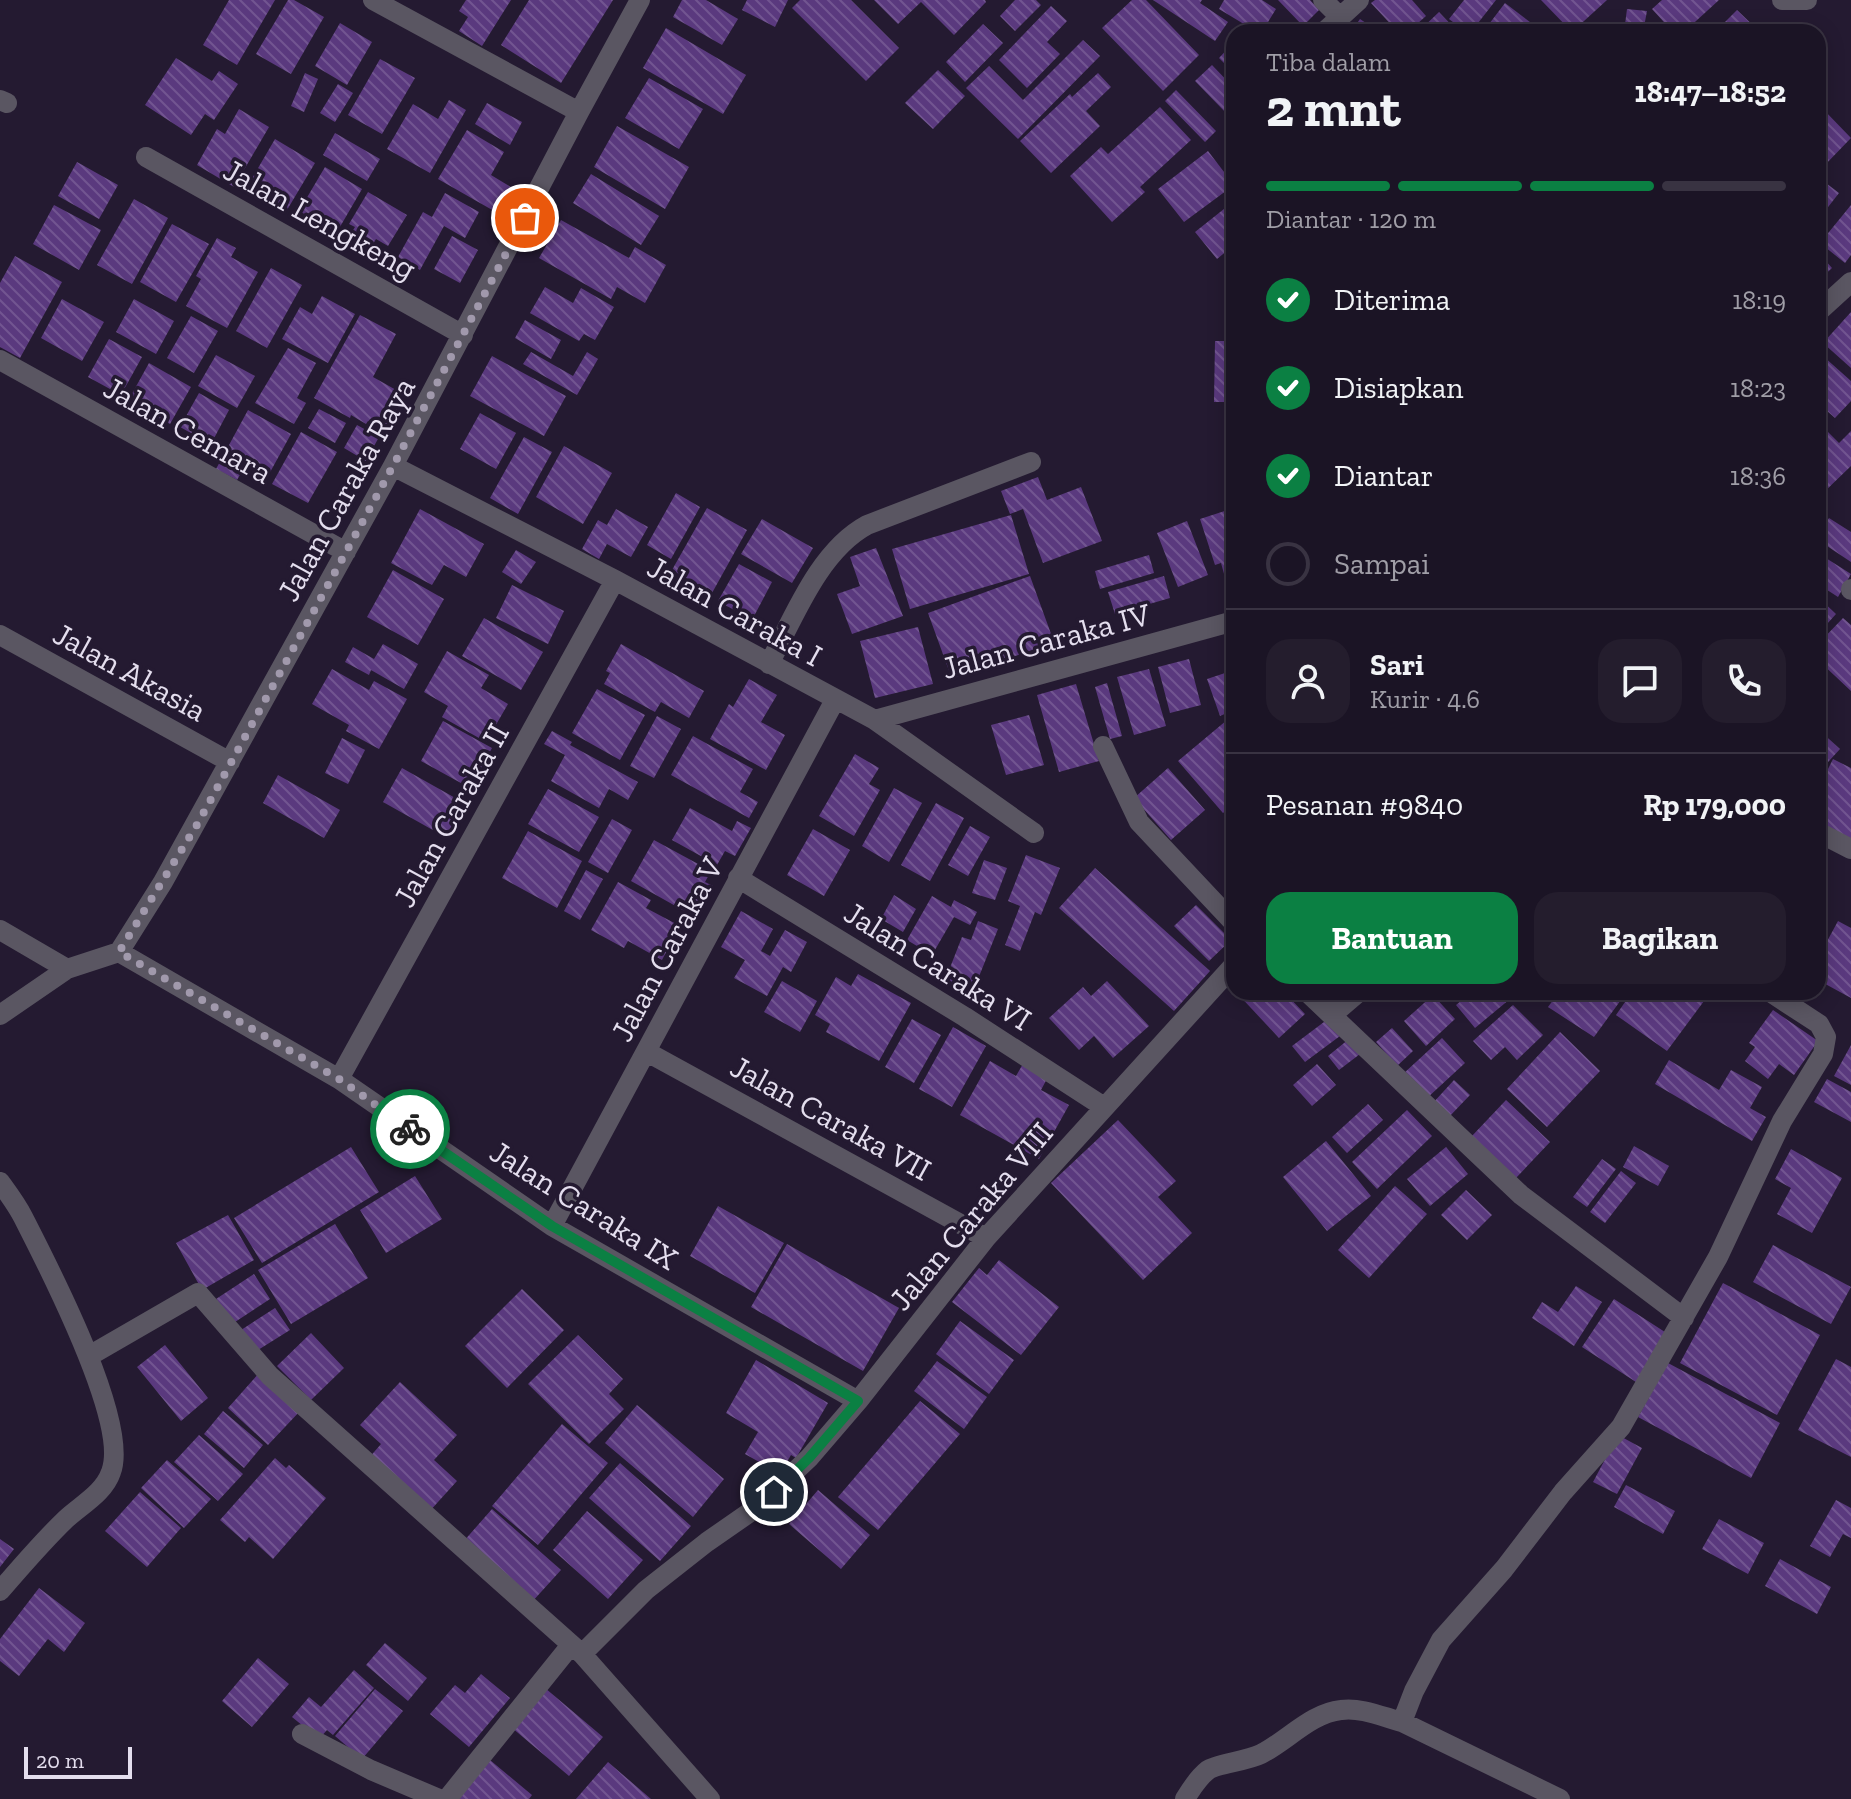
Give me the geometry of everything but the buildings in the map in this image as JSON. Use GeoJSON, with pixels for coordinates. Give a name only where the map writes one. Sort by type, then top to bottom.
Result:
{"type":"FeatureCollection","features":[{"type":"Feature","properties":{"kind":"street"},"geometry":{"type":"LineString","coordinates":[[373,0],[579,112]]}},
{"type":"Feature","properties":{"kind":"street","name":"Jalan Caraka Raya"},"geometry":{"type":"LineString","coordinates":[[119,952],[163,882],[346,552],[640,0]]}},
{"type":"Feature","properties":{"kind":"street"},"geometry":{"type":"LineString","coordinates":[[1323,0],[1340,17]]}},
{"type":"Feature","properties":{"kind":"street"},"geometry":{"type":"LineString","coordinates":[[1333,24],[1359,0]]}},
{"type":"Feature","properties":{"kind":"street"},"geometry":{"type":"LineString","coordinates":[[1782,0],[1807,0]]}},
{"type":"Feature","properties":{"kind":"street","name":"Jalan Lengkeng"},"geometry":{"type":"LineString","coordinates":[[146,157],[463,335]]}},
{"type":"Feature","properties":{"kind":"street"},"geometry":{"type":"LineString","coordinates":[[1826,305],[1851,282]]}},
{"type":"Feature","properties":{"kind":"street","name":"Jalan Cemara"},"geometry":{"type":"LineString","coordinates":[[0,360],[346,552]]}},
{"type":"Feature","properties":{"kind":"street"},"geometry":{"type":"LineString","coordinates":[[769,664],[818,574],[834,550],[851,534],[867,525],[1031,462]]}},
{"type":"Feature","properties":{"kind":"street","name":"Jalan Caraka I"},"geometry":{"type":"LineString","coordinates":[[393,466],[615,580],[875,720],[1034,833]]}},
{"type":"Feature","properties":{"kind":"street","name":"Jalan Caraka II"},"geometry":{"type":"LineString","coordinates":[[339,1079],[615,580]]}},
{"type":"Feature","properties":{"kind":"street","name":"Jalan Caraka IV"},"geometry":{"type":"LineString","coordinates":[[875,720],[1226,623]]}},
{"type":"Feature","properties":{"kind":"street","name":"Jalan Akasia"},"geometry":{"type":"LineString","coordinates":[[0,635],[230,762]]}},
{"type":"Feature","properties":{"kind":"street","name":"Jalan Caraka V"},"geometry":{"type":"LineString","coordinates":[[552,1226],[835,700]]}},
{"type":"Feature","properties":{"kind":"street"},"geometry":{"type":"LineString","coordinates":[[1103,746],[1139,822],[1226,914]]}},
{"type":"Feature","properties":{"kind":"street"},"geometry":{"type":"LineString","coordinates":[[1826,836],[1851,849]]}},
{"type":"Feature","properties":{"kind":"street","name":"Jalan Caraka VI"},"geometry":{"type":"LineString","coordinates":[[738,878],[965,1017],[1104,1107]]}},
{"type":"Feature","properties":{"kind":"street"},"geometry":{"type":"LineString","coordinates":[[0,930],[67,969]]}},
{"type":"Feature","properties":{"kind":"street"},"geometry":{"type":"LineString","coordinates":[[0,1015],[67,969],[119,952]]}},
{"type":"Feature","properties":{"kind":"street","name":"Jalan Caraka IX"},"geometry":{"type":"LineString","coordinates":[[119,952],[339,1079],[552,1226],[858,1401]]}},
{"type":"Feature","properties":{"kind":"street","name":"Jalan Caraka VIII"},"geometry":{"type":"LineString","coordinates":[[447,1799],[577,1649],[646,1590],[756,1508],[809,1458],[858,1401],[986,1238],[1226,974]]}},
{"type":"Feature","properties":{"kind":"street"},"geometry":{"type":"LineString","coordinates":[[1316,1000],[1521,1195],[1684,1318]]}},
{"type":"Feature","properties":{"kind":"street"},"geometry":{"type":"LineString","coordinates":[[1332,1015],[1350,1000]]}},
{"type":"Feature","properties":{"kind":"street"},"geometry":{"type":"LineString","coordinates":[[1402,1722],[1414,1691],[1441,1640],[1621,1427],[1736,1222],[1782,1121],[1823,1054],[1826,1037],[1819,1024],[1782,1000]]}},
{"type":"Feature","properties":{"kind":"street","name":"Jalan Caraka VII"},"geometry":{"type":"LineString","coordinates":[[647,1052],[986,1238]]}},
{"type":"Feature","properties":{"kind":"street"},"geometry":{"type":"LineString","coordinates":[[0,1591],[65,1520],[102,1488],[115,1456],[111,1421],[89,1356],[22,1215],[3,1186]]}},
{"type":"Feature","properties":{"kind":"street"},"geometry":{"type":"LineString","coordinates":[[89,1356],[198,1293],[270,1376],[577,1649],[710,1799]]}},
{"type":"Feature","properties":{"kind":"street"},"geometry":{"type":"LineString","coordinates":[[1185,1799],[1207,1771],[1215,1766],[1241,1762],[1264,1753],[1317,1718],[1337,1710],[1373,1714],[1402,1722],[1560,1799]]}},
{"type":"Feature","properties":{"kind":"street"},"geometry":{"type":"LineString","coordinates":[[302,1734],[371,1770],[439,1799]]}},
{"type":"Feature","properties":{"kind":"way so far"},"geometry":{"type":"LineString","coordinates":[[410,1129],[339,1079],[119,952],[198,823],[525,218]]}},
{"type":"Feature","properties":{"kind":"route"},"geometry":{"type":"LineString","coordinates":[[410,1129],[552,1226],[858,1401],[809,1458],[774,1492]]}}]}
